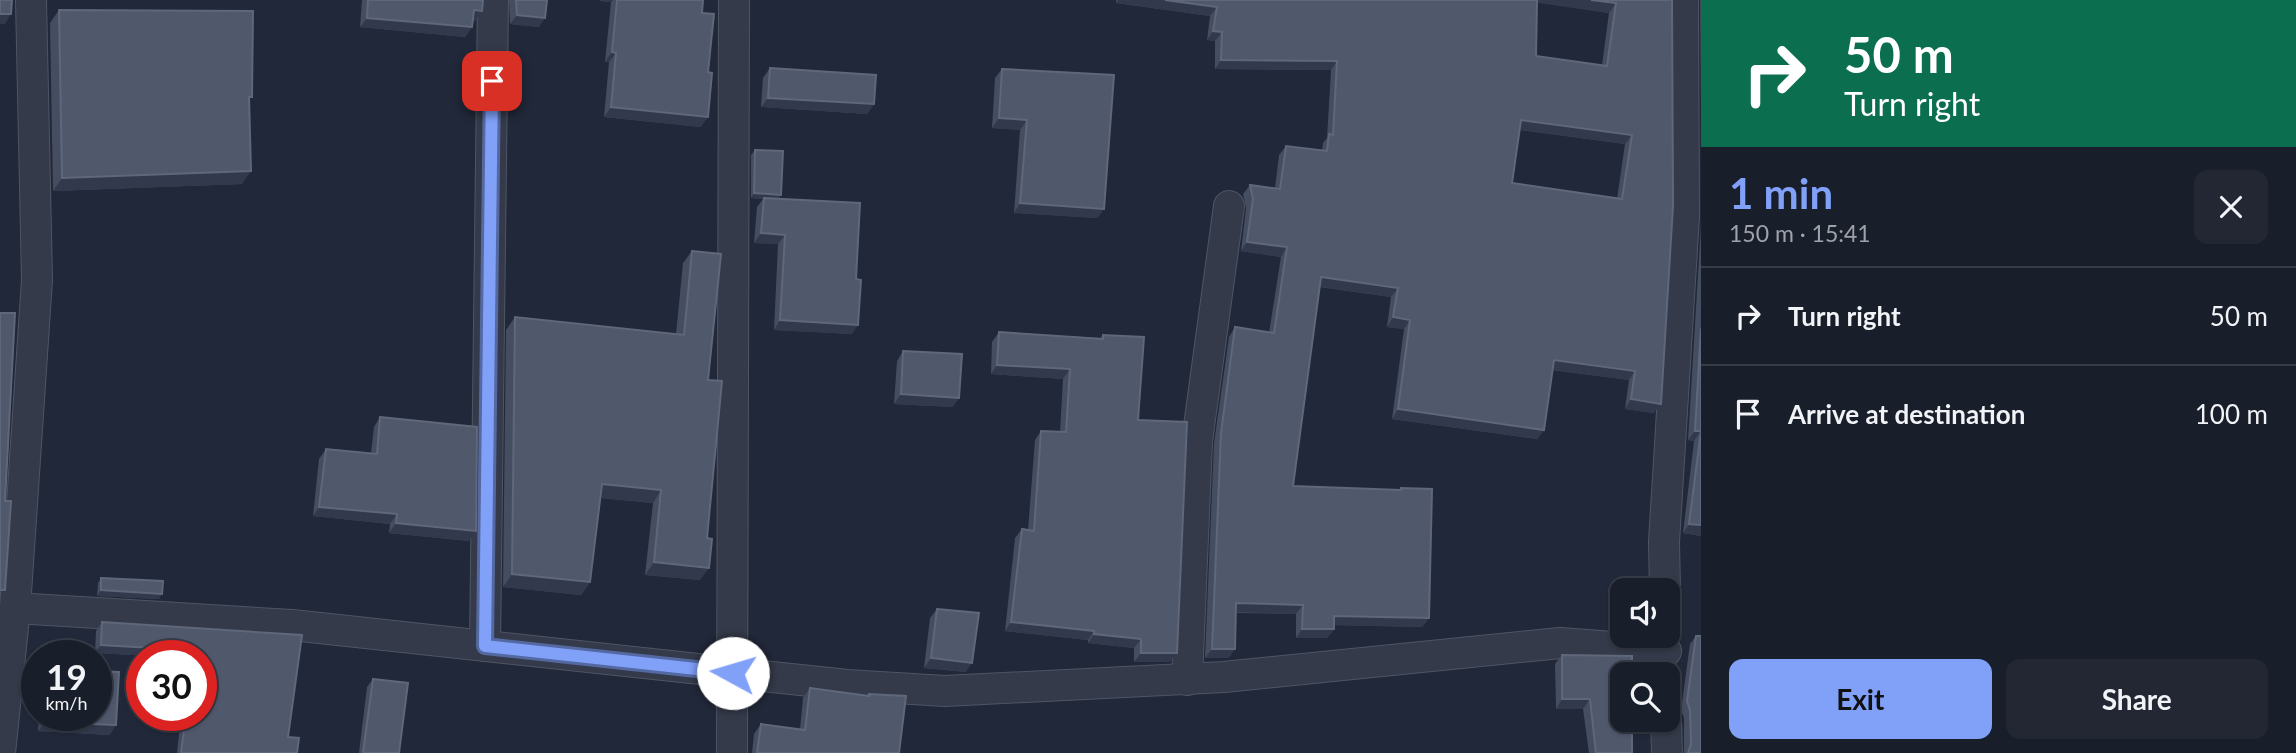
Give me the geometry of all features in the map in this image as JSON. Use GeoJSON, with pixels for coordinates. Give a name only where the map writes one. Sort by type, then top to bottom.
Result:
{"type":"FeatureCollection","features":[{"type":"Feature","properties":{"kind":"street"},"geometry":{"type":"LineString","coordinates":[[1,753],[15,608],[37,280],[31,0]]}},
{"type":"Feature","properties":{"kind":"street"},"geometry":{"type":"LineString","coordinates":[[485,646],[493,0]]}},
{"type":"Feature","properties":{"kind":"street"},"geometry":{"type":"LineString","coordinates":[[732,753],[734,0]]}},
{"type":"Feature","properties":{"kind":"street"},"geometry":{"type":"LineString","coordinates":[[1665,578],[1664,542],[1684,216],[1683,0]]}},
{"type":"Feature","properties":{"kind":"street"},"geometry":{"type":"LineString","coordinates":[[1187,680],[1197,441],[1229,206]]}},
{"type":"Feature","properties":{"kind":"street"},"geometry":{"type":"LineString","coordinates":[[15,608],[292,625],[847,685],[945,691],[1187,680],[1351,666],[1560,643],[1666,653]]}},
{"type":"Feature","properties":{"kind":"street"},"geometry":{"type":"LineString","coordinates":[[1667,732],[1667,753]]}},
{"type":"Feature","properties":{"kind":"building"},"geometry":{"type":"Polygon","coordinates":[[[0,0],[12,0],[11,14],[0,14],[0,0]]]}},
{"type":"Feature","properties":{"kind":"building"},"geometry":{"type":"Polygon","coordinates":[[[368,0],[483,0],[482,11],[474,10],[472,27],[367,18],[368,0]]]}},
{"type":"Feature","properties":{"kind":"building"},"geometry":{"type":"Polygon","coordinates":[[[516,0],[547,0],[545,18],[517,15],[516,0]]]}},
{"type":"Feature","properties":{"kind":"building"},"geometry":{"type":"Polygon","coordinates":[[[617,0],[703,0],[702,13],[714,14],[708,72],[712,73],[708,117],[611,107],[617,0]]]}},
{"type":"Feature","properties":{"kind":"building"},"geometry":{"type":"Polygon","coordinates":[[[1165,0],[1537,0],[1536,56],[1607,66],[1616,3],[1591,0],[1672,0],[1673,206],[1661,404],[1631,399],[1635,371],[1554,360],[1544,430],[1398,409],[1410,320],[1393,317],[1398,288],[1321,277],[1293,486],[1432,489],[1429,618],[1334,616],[1334,629],[1302,629],[1303,605],[1236,603],[1235,649],[1212,649],[1221,433],[1235,327],[1274,333],[1287,247],[1247,242],[1253,199],[1250,185],[1280,189],[1286,146],[1327,151],[1329,134],[1333,135],[1337,61],[1221,60],[1222,32],[1213,31],[1217,7],[1165,0]],[[1521,120],[1512,183],[1622,199],[1632,135],[1521,120]]]}},
{"type":"Feature","properties":{"kind":"building"},"geometry":{"type":"Polygon","coordinates":[[[59,10],[253,11],[252,97],[249,97],[251,171],[62,178],[59,10]]]}},
{"type":"Feature","properties":{"kind":"building"},"geometry":{"type":"Polygon","coordinates":[[[770,68],[876,75],[874,104],[768,98],[770,68]]]}},
{"type":"Feature","properties":{"kind":"building"},"geometry":{"type":"Polygon","coordinates":[[[1002,69],[1114,75],[1104,209],[1020,203],[1027,120],[999,118],[1002,69]]]}},
{"type":"Feature","properties":{"kind":"building"},"geometry":{"type":"Polygon","coordinates":[[[755,150],[783,151],[781,195],[754,193],[755,150]]]}},
{"type":"Feature","properties":{"kind":"building"},"geometry":{"type":"Polygon","coordinates":[[[764,198],[860,203],[856,279],[861,280],[858,325],[780,320],[785,235],[761,233],[764,198]]]}},
{"type":"Feature","properties":{"kind":"building"},"geometry":{"type":"Polygon","coordinates":[[[692,251],[721,254],[708,380],[722,381],[707,538],[712,539],[709,568],[654,562],[661,490],[602,484],[590,582],[512,574],[515,317],[684,335],[692,251]]]}},
{"type":"Feature","properties":{"kind":"building"},"geometry":{"type":"Polygon","coordinates":[[[0,313],[15,313],[5,501],[11,501],[5,590],[0,590],[0,313]]]}},
{"type":"Feature","properties":{"kind":"building"},"geometry":{"type":"Polygon","coordinates":[[[1701,328],[1701,431],[1695,431],[1701,328]]]}},
{"type":"Feature","properties":{"kind":"building"},"geometry":{"type":"Polygon","coordinates":[[[999,332],[1103,339],[1103,335],[1144,337],[1138,420],[1187,422],[1177,653],[1141,653],[1141,639],[1011,622],[1022,529],[1034,531],[1041,431],[1066,432],[1070,369],[997,365],[999,332]]]}},
{"type":"Feature","properties":{"kind":"building"},"geometry":{"type":"Polygon","coordinates":[[[903,351],[962,354],[959,398],[901,394],[903,351]]]}},
{"type":"Feature","properties":{"kind":"building"},"geometry":{"type":"Polygon","coordinates":[[[380,417],[477,427],[476,531],[396,523],[397,514],[319,507],[326,449],[377,454],[380,417]]]}},
{"type":"Feature","properties":{"kind":"building"},"geometry":{"type":"Polygon","coordinates":[[[1701,431],[1701,525],[1689,524],[1701,431]]]}},
{"type":"Feature","properties":{"kind":"building"},"geometry":{"type":"Polygon","coordinates":[[[101,578],[163,581],[162,594],[101,590],[101,578]]]}},
{"type":"Feature","properties":{"kind":"building"},"geometry":{"type":"Polygon","coordinates":[[[937,609],[979,613],[972,663],[931,658],[937,609]]]}},
{"type":"Feature","properties":{"kind":"building"},"geometry":{"type":"Polygon","coordinates":[[[102,622],[302,635],[288,737],[299,738],[297,753],[181,753],[184,731],[217,731],[217,640],[126,640],[126,646],[112,646],[112,640],[101,640],[102,622]]]}},
{"type":"Feature","properties":{"kind":"building"},"geometry":{"type":"Polygon","coordinates":[[[1696,636],[1701,636],[1701,753],[1688,753],[1691,744],[1690,710],[1687,701],[1696,636]]]}},
{"type":"Feature","properties":{"kind":"building"},"geometry":{"type":"Polygon","coordinates":[[[1562,655],[1632,656],[1632,662],[1610,662],[1610,732],[1632,732],[1632,753],[1596,753],[1590,699],[1562,699],[1562,655]]]}},
{"type":"Feature","properties":{"kind":"building"},"geometry":{"type":"Polygon","coordinates":[[[112,672],[119,672],[116,725],[112,725],[112,672]]]}},
{"type":"Feature","properties":{"kind":"building"},"geometry":{"type":"Polygon","coordinates":[[[373,679],[408,683],[399,753],[363,753],[373,679]]]}},
{"type":"Feature","properties":{"kind":"building"},"geometry":{"type":"Polygon","coordinates":[[[810,688],[869,696],[906,696],[899,753],[757,753],[761,724],[805,730],[810,688]]]}},
{"type":"Feature","properties":{"kind":"route"},"geometry":{"type":"LineString","coordinates":[[492,81],[485,646],[733,673]]}}]}
